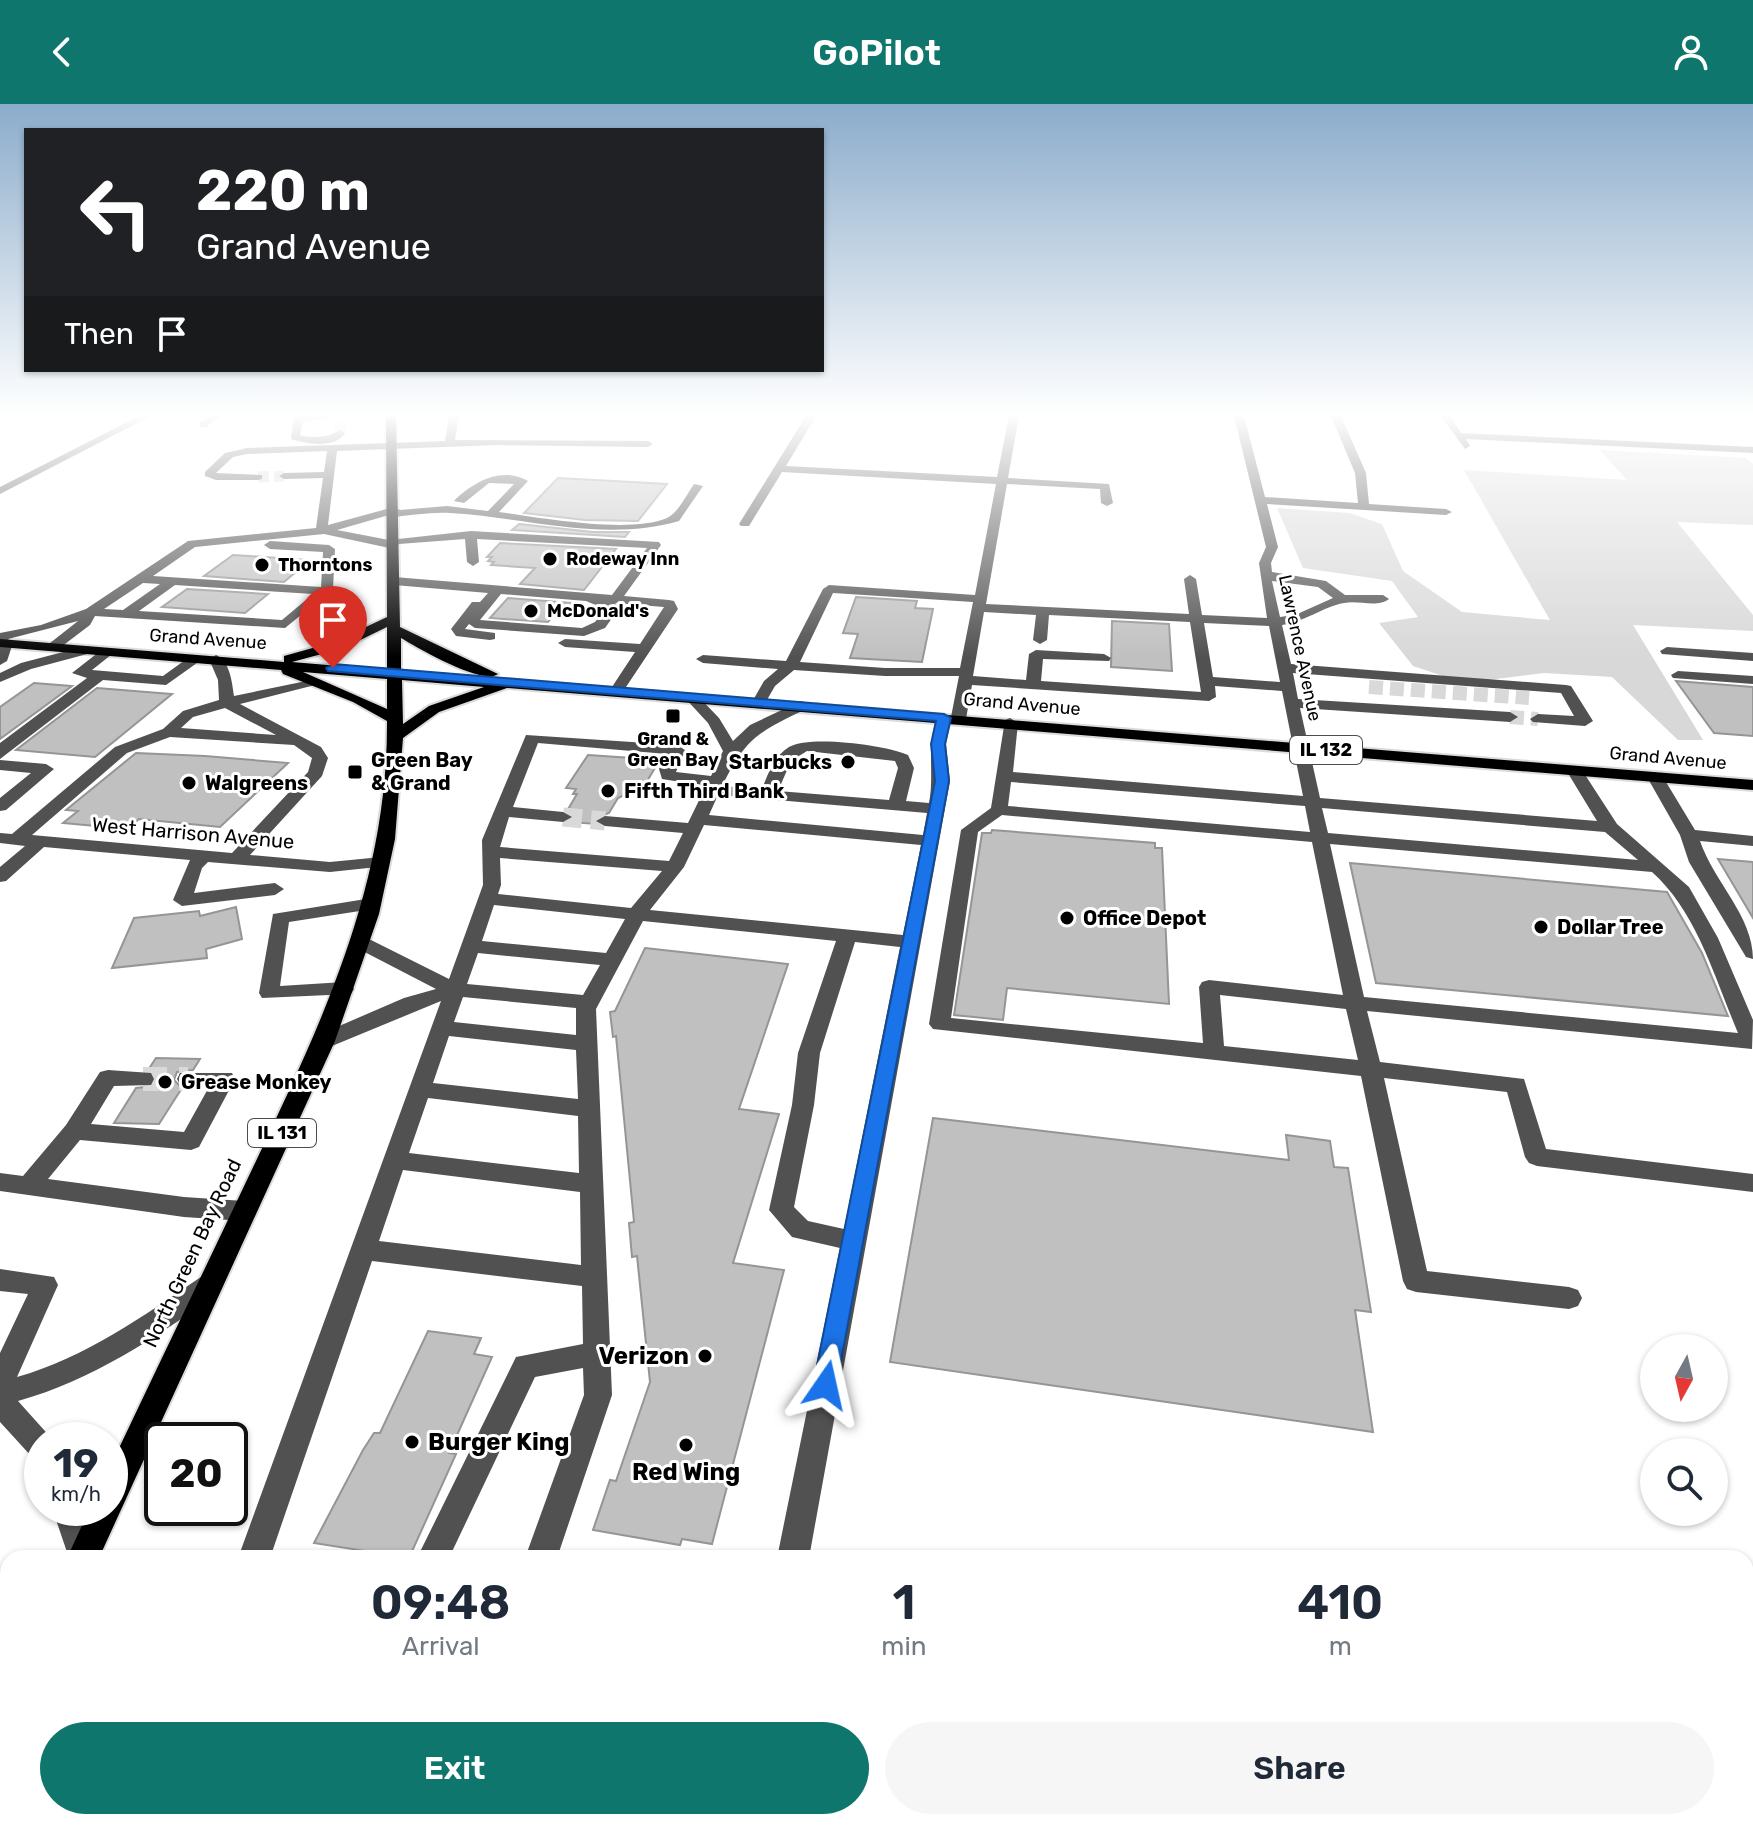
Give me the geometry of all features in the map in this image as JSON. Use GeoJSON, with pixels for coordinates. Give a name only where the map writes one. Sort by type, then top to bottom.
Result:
{"type":"FeatureCollection","features":[{"type":"Feature","properties":{"kind":"main road","name":"North Green Bay Road"},"geometry":{"type":"LineString","coordinates":[[128,1461],[324,1041],[372,904],[391,805],[396,672],[393,497]]}},
{"type":"Feature","properties":{"kind":"main road"},"geometry":{"type":"LineString","coordinates":[[270,663],[339,645],[394,624],[451,659],[513,682]]}},
{"type":"Feature","properties":{"kind":"main road","name":"Grand Avenue"},"geometry":{"type":"LineString","coordinates":[[2,641],[1753,785]]}},
{"type":"Feature","properties":{"kind":"main road"},"geometry":{"type":"LineString","coordinates":[[270,663],[358,699],[395,727],[434,709],[513,682]]}},
{"type":"Feature","properties":{"kind":"main road"},"geometry":{"type":"LineString","coordinates":[[87,1550],[98,1526]]}},
{"type":"Feature","properties":{"kind":"street"},"geometry":{"type":"LineString","coordinates":[[321,531],[325,497]]}},
{"type":"Feature","properties":{"kind":"street"},"geometry":{"type":"LineString","coordinates":[[460,501],[465,497]]}},
{"type":"Feature","properties":{"kind":"street"},"geometry":{"type":"LineString","coordinates":[[490,515],[508,497]]}},
{"type":"Feature","properties":{"kind":"street"},"geometry":{"type":"LineString","coordinates":[[0,661],[2,641],[91,612],[192,544],[321,531],[394,512],[453,510],[636,526],[659,524],[675,519],[691,497]]}},
{"type":"Feature","properties":{"kind":"street"},"geometry":{"type":"LineString","coordinates":[[745,524],[762,497]]}},
{"type":"Feature","properties":{"kind":"street"},"geometry":{"type":"LineString","coordinates":[[795,1550],[942,781],[938,744],[966,676],[997,497]]}},
{"type":"Feature","properties":{"kind":"street"},"geometry":{"type":"LineString","coordinates":[[1106,497],[1107,503]]}},
{"type":"Feature","properties":{"kind":"street","name":"Lawrence Avenue"},"geometry":{"type":"LineString","coordinates":[[1261,497],[1272,547],[1265,563],[1266,575],[1416,1281],[1569,1298]]}},
{"type":"Feature","properties":{"kind":"street"},"geometry":{"type":"LineString","coordinates":[[1363,507],[1366,497]]}},
{"type":"Feature","properties":{"kind":"street"},"geometry":{"type":"LineString","coordinates":[[1262,500],[1446,512]]}},
{"type":"Feature","properties":{"kind":"street"},"geometry":{"type":"LineString","coordinates":[[321,531],[394,543],[471,535],[655,545],[617,597]]}},
{"type":"Feature","properties":{"kind":"street"},"geometry":{"type":"LineString","coordinates":[[471,535],[473,562]]}},
{"type":"Feature","properties":{"kind":"street"},"geometry":{"type":"LineString","coordinates":[[91,612],[285,624],[327,589],[329,549],[268,545],[270,536]]}},
{"type":"Feature","properties":{"kind":"street"},"geometry":{"type":"LineString","coordinates":[[1266,575],[1322,584],[1342,599]]}},
{"type":"Feature","properties":{"kind":"street"},"geometry":{"type":"LineString","coordinates":[[140,579],[324,591]]}},
{"type":"Feature","properties":{"kind":"street"},"geometry":{"type":"LineString","coordinates":[[703,659],[966,676],[1033,685],[1209,697],[1190,579]]}},
{"type":"Feature","properties":{"kind":"street"},"geometry":{"type":"LineString","coordinates":[[125,615],[172,581]]}},
{"type":"Feature","properties":{"kind":"street"},"geometry":{"type":"LineString","coordinates":[[394,581],[603,601],[613,607],[606,616],[551,631],[475,624],[473,618],[492,591]]}},
{"type":"Feature","properties":{"kind":"street"},"geometry":{"type":"LineString","coordinates":[[759,702],[769,684],[791,665],[829,589],[1043,611],[1276,622],[1298,619],[1342,599],[1383,599]]}},
{"type":"Feature","properties":{"kind":"street"},"geometry":{"type":"LineString","coordinates":[[492,591],[617,597],[672,606],[617,690]]}},
{"type":"Feature","properties":{"kind":"street"},"geometry":{"type":"LineString","coordinates":[[492,591],[458,629],[461,633],[645,649]]}},
{"type":"Feature","properties":{"kind":"street"},"geometry":{"type":"LineString","coordinates":[[600,646],[632,600]]}},
{"type":"Feature","properties":{"kind":"street"},"geometry":{"type":"LineString","coordinates":[[1040,640],[1043,611]]}},
{"type":"Feature","properties":{"kind":"street"},"geometry":{"type":"LineString","coordinates":[[52,647],[85,622],[91,612]]}},
{"type":"Feature","properties":{"kind":"street"},"geometry":{"type":"LineString","coordinates":[[0,678],[26,666],[86,650]]}},
{"type":"Feature","properties":{"kind":"street"},"geometry":{"type":"LineString","coordinates":[[109,651],[79,673],[166,681],[197,658]]}},
{"type":"Feature","properties":{"kind":"street"},"geometry":{"type":"LineString","coordinates":[[1667,651],[1753,657]]}},
{"type":"Feature","properties":{"kind":"street"},"geometry":{"type":"LineString","coordinates":[[1033,685],[1036,654],[1104,658]]}},
{"type":"Feature","properties":{"kind":"street"},"geometry":{"type":"LineString","coordinates":[[216,659],[225,680],[227,703]]}},
{"type":"Feature","properties":{"kind":"street"},"geometry":{"type":"LineString","coordinates":[[0,754],[2,749],[100,675]]}},
{"type":"Feature","properties":{"kind":"street"},"geometry":{"type":"LineString","coordinates":[[1678,675],[1753,680]]}},
{"type":"Feature","properties":{"kind":"street"},"geometry":{"type":"LineString","coordinates":[[1207,681],[1566,689],[1585,721],[1538,719]]}},
{"type":"Feature","properties":{"kind":"street"},"geometry":{"type":"LineString","coordinates":[[8,839],[121,750],[168,732],[188,714],[316,683]]}},
{"type":"Feature","properties":{"kind":"street"},"geometry":{"type":"LineString","coordinates":[[1289,685],[1369,687]]}},
{"type":"Feature","properties":{"kind":"street"},"geometry":{"type":"LineString","coordinates":[[1289,685],[1346,705],[1510,717]]}},
{"type":"Feature","properties":{"kind":"street"},"geometry":{"type":"LineString","coordinates":[[1341,685],[1346,705]]}},
{"type":"Feature","properties":{"kind":"street"},"geometry":{"type":"LineString","coordinates":[[691,697],[714,721],[731,751]]}},
{"type":"Feature","properties":{"kind":"street"},"geometry":{"type":"LineString","coordinates":[[1529,698],[1573,702]]}},
{"type":"Feature","properties":{"kind":"street"},"geometry":{"type":"LineString","coordinates":[[227,703],[315,750],[320,758],[316,773],[236,859]]}},
{"type":"Feature","properties":{"kind":"street"},"geometry":{"type":"LineString","coordinates":[[544,1550],[598,1395],[586,1009],[638,912],[675,867],[731,751],[755,728],[801,706]]}},
{"type":"Feature","properties":{"kind":"street"},"geometry":{"type":"LineString","coordinates":[[999,810],[1010,723]]}},
{"type":"Feature","properties":{"kind":"street"},"geometry":{"type":"LineString","coordinates":[[168,732],[298,742]]}},
{"type":"Feature","properties":{"kind":"street"},"geometry":{"type":"LineString","coordinates":[[257,1550],[492,885],[491,840],[532,738],[677,750],[667,769],[668,776],[714,786],[768,795],[937,809]]}},
{"type":"Feature","properties":{"kind":"street"},"geometry":{"type":"LineString","coordinates":[[768,795],[784,756],[796,748],[807,746],[890,753],[902,758],[906,768],[896,806]]}},
{"type":"Feature","properties":{"kind":"street"},"geometry":{"type":"LineString","coordinates":[[0,765],[46,769],[0,806]]}},
{"type":"Feature","properties":{"kind":"street"},"geometry":{"type":"LineString","coordinates":[[1214,1052],[1209,987],[1752,1042],[1708,938],[1680,887],[1610,827],[1574,770]]}},
{"type":"Feature","properties":{"kind":"street"},"geometry":{"type":"LineString","coordinates":[[1004,776],[1610,827]]}},
{"type":"Feature","properties":{"kind":"street"},"geometry":{"type":"LineString","coordinates":[[1655,777],[1689,835],[1698,862],[1753,953]]}},
{"type":"Feature","properties":{"kind":"street"},"geometry":{"type":"LineString","coordinates":[[507,800],[563,817]]}},
{"type":"Feature","properties":{"kind":"street"},"geometry":{"type":"LineString","coordinates":[[1655,867],[999,810],[970,830],[940,1024],[1516,1085],[1537,1157],[1753,1183]]}},
{"type":"Feature","properties":{"kind":"street"},"geometry":{"type":"LineString","coordinates":[[605,821],[696,824],[931,841]]}},
{"type":"Feature","properties":{"kind":"street"},"geometry":{"type":"LineString","coordinates":[[1689,835],[1753,841]]}},
{"type":"Feature","properties":{"kind":"street","name":"West Harrison Avenue"},"geometry":{"type":"LineString","coordinates":[[8,839],[330,867],[381,862]]}},
{"type":"Feature","properties":{"kind":"street"},"geometry":{"type":"LineString","coordinates":[[0,877],[41,841]]}},
{"type":"Feature","properties":{"kind":"street"},"geometry":{"type":"LineString","coordinates":[[491,852],[675,867]]}},
{"type":"Feature","properties":{"kind":"street"},"geometry":{"type":"LineString","coordinates":[[204,856],[194,866],[182,900],[275,889]]}},
{"type":"Feature","properties":{"kind":"street"},"geometry":{"type":"LineString","coordinates":[[283,863],[272,876],[280,918],[269,993],[344,989]]}},
{"type":"Feature","properties":{"kind":"street"},"geometry":{"type":"LineString","coordinates":[[487,899],[910,942]]}},
{"type":"Feature","properties":{"kind":"street"},"geometry":{"type":"LineString","coordinates":[[280,918],[372,904]]}},
{"type":"Feature","properties":{"kind":"street"},"geometry":{"type":"LineString","coordinates":[[848,935],[809,1053],[803,1105],[781,1210],[801,1230],[853,1241]]}},
{"type":"Feature","properties":{"kind":"street"},"geometry":{"type":"LineString","coordinates":[[360,942],[455,990]]}},
{"type":"Feature","properties":{"kind":"street"},"geometry":{"type":"LineString","coordinates":[[470,946],[612,960]]}},
{"type":"Feature","properties":{"kind":"street"},"geometry":{"type":"LineString","coordinates":[[324,1041],[411,1003],[455,990],[590,1002]]}},
{"type":"Feature","properties":{"kind":"street"},"geometry":{"type":"LineString","coordinates":[[441,1028],[587,1044]]}},
{"type":"Feature","properties":{"kind":"street"},"geometry":{"type":"LineString","coordinates":[[28,1186],[74,1131],[108,1078],[143,1079]]}},
{"type":"Feature","properties":{"kind":"street"},"geometry":{"type":"LineString","coordinates":[[74,1131],[191,1141],[224,1079],[188,1079]]}},
{"type":"Feature","properties":{"kind":"street"},"geometry":{"type":"LineString","coordinates":[[420,1089],[589,1109]]}},
{"type":"Feature","properties":{"kind":"street"},"geometry":{"type":"LineString","coordinates":[[395,1160],[592,1184]]}},
{"type":"Feature","properties":{"kind":"street"},"geometry":{"type":"LineString","coordinates":[[0,1182],[184,1207],[244,1211]]}},
{"type":"Feature","properties":{"kind":"street"},"geometry":{"type":"LineString","coordinates":[[363,1250],[595,1277]]}},
{"type":"Feature","properties":{"kind":"street"},"geometry":{"type":"LineString","coordinates":[[0,1280],[45,1285],[0,1383]]}},
{"type":"Feature","properties":{"kind":"street"},"geometry":{"type":"LineString","coordinates":[[0,1394],[42,1384],[96,1361],[210,1285]]}},
{"type":"Feature","properties":{"kind":"street"},"geometry":{"type":"LineString","coordinates":[[437,1550],[526,1366],[597,1354]]}},
{"type":"Feature","properties":{"kind":"street"},"geometry":{"type":"LineString","coordinates":[[0,1402],[24,1428]]}},
{"type":"Feature","properties":{"kind":"street"},"geometry":{"type":"LineString","coordinates":[[73,1526],[82,1550]]}},
{"type":"Feature","properties":{"kind":"shaded area"},"geometry":{"type":"Polygon","coordinates":[[[1479,497],[1753,497],[1753,525],[1677,522],[1753,615],[1753,631],[1633,625],[1703,740],[1678,740],[1612,677],[1544,673],[1464,683],[1413,666],[1379,623],[1418,617],[1392,581],[1303,568],[1277,508],[1349,513],[1382,524],[1403,571],[1462,612],[1550,620],[1479,497]]]}},
{"type":"Feature","properties":{"kind":"building"},"geometry":{"type":"Polygon","coordinates":[[[540,497],[657,497],[638,521],[585,520],[524,513],[540,497]]]}},
{"type":"Feature","properties":{"kind":"building"},"geometry":{"type":"Polygon","coordinates":[[[519,524],[593,532],[629,532],[625,537],[512,530],[519,524]]]}},
{"type":"Feature","properties":{"kind":"building"},"geometry":{"type":"Polygon","coordinates":[[[500,543],[616,549],[584,590],[520,584],[535,568],[491,565],[494,562],[488,561],[492,557],[487,557],[500,543]]]}},
{"type":"Feature","properties":{"kind":"building","name":"Thorntons"},"geometry":{"type":"Polygon","coordinates":[[[233,555],[310,560],[284,582],[204,576],[233,555]]]}},
{"type":"Feature","properties":{"kind":"building","name":"Thorntons"},"geometry":{"type":"Polygon","coordinates":[[[187,589],[268,594],[245,613],[162,607],[187,589]]]}},
{"type":"Feature","properties":{"kind":"building"},"geometry":{"type":"Polygon","coordinates":[[[856,597],[917,601],[915,608],[933,609],[922,662],[850,658],[858,634],[843,633],[856,597]]]}},
{"type":"Feature","properties":{"kind":"building","name":"McDonald's"},"geometry":{"type":"Polygon","coordinates":[[[508,598],[573,603],[563,615],[554,615],[548,622],[490,618],[508,598]]]}},
{"type":"Feature","properties":{"kind":"building"},"geometry":{"type":"Polygon","coordinates":[[[1112,621],[1169,624],[1172,671],[1111,667],[1112,621]]]}},
{"type":"Feature","properties":{"kind":"building"},"geometry":{"type":"Polygon","coordinates":[[[1676,681],[1753,687],[1753,736],[1714,733],[1676,681]]]}},
{"type":"Feature","properties":{"kind":"building"},"geometry":{"type":"Polygon","coordinates":[[[34,683],[72,686],[0,739],[0,707],[34,683]]]}},
{"type":"Feature","properties":{"kind":"building"},"geometry":{"type":"Polygon","coordinates":[[[97,688],[172,694],[95,757],[16,750],[97,688]]]}},
{"type":"Feature","properties":{"kind":"building","name":"Walgreens"},"geometry":{"type":"Polygon","coordinates":[[[136,753],[288,763],[220,827],[139,819],[128,829],[63,823],[78,811],[66,810],[136,753]]]}},
{"type":"Feature","properties":{"kind":"building","name":"Fifth Third Bank"},"geometry":{"type":"Polygon","coordinates":[[[588,755],[659,761],[639,795],[626,794],[618,798],[609,813],[595,818],[596,824],[569,822],[575,816],[567,811],[577,794],[573,794],[576,789],[566,788],[588,755]]]}},
{"type":"Feature","properties":{"kind":"building","name":"Office Depot"},"geometry":{"type":"Polygon","coordinates":[[[992,830],[1155,843],[1155,848],[1162,848],[1169,1004],[1007,988],[1003,1020],[954,1015],[982,833],[991,833],[992,830]]]}},
{"type":"Feature","properties":{"kind":"building"},"geometry":{"type":"Polygon","coordinates":[[[1718,859],[1753,862],[1753,918],[1718,859]]]}},
{"type":"Feature","properties":{"kind":"building"},"geometry":{"type":"Polygon","coordinates":[[[1350,863],[1667,892],[1702,953],[1728,1016],[1376,983],[1350,863]]]}},
{"type":"Feature","properties":{"kind":"building"},"geometry":{"type":"Polygon","coordinates":[[[236,907],[242,939],[206,949],[207,958],[112,968],[134,918],[199,911],[200,916],[236,907]]]}},
{"type":"Feature","properties":{"kind":"building"},"geometry":{"type":"Polygon","coordinates":[[[645,948],[788,964],[739,1109],[779,1114],[733,1263],[784,1270],[712,1544],[682,1539],[680,1545],[593,1530],[610,1480],[616,1481],[650,1382],[637,1256],[632,1257],[629,1223],[634,1222],[616,1036],[613,1037],[610,1012],[615,1011],[645,948]]]}},
{"type":"Feature","properties":{"kind":"building"},"geometry":{"type":"Polygon","coordinates":[[[156,1058],[200,1059],[193,1070],[177,1072],[174,1080],[182,1088],[159,1124],[114,1123],[136,1088],[154,1086],[157,1078],[148,1070],[156,1058]]]}},
{"type":"Feature","properties":{"kind":"building"},"geometry":{"type":"Polygon","coordinates":[[[933,1118],[1289,1160],[1286,1135],[1330,1141],[1334,1167],[1348,1168],[1371,1312],[1355,1310],[1373,1432],[890,1362],[933,1118]]]}},
{"type":"Feature","properties":{"kind":"building","name":"Burger King"},"geometry":{"type":"Polygon","coordinates":[[[428,1331],[481,1338],[474,1354],[492,1357],[449,1453],[456,1454],[413,1550],[358,1550],[314,1543],[363,1450],[374,1433],[380,1433],[428,1331]]]}},
{"type":"Feature","properties":{"kind":"tunnel"},"geometry":{"type":"LineString","coordinates":[[1369,687],[1529,698]]}},
{"type":"Feature","properties":{"kind":"tunnel"},"geometry":{"type":"LineString","coordinates":[[1510,717],[1538,719]]}},
{"type":"Feature","properties":{"kind":"tunnel"},"geometry":{"type":"LineString","coordinates":[[563,817],[605,821]]}},
{"type":"Feature","properties":{"kind":"tunnel"},"geometry":{"type":"LineString","coordinates":[[143,1079],[188,1079]]}},
{"type":"Feature","properties":{"kind":"place","name":"Rodeway Inn"},"geometry":{"type":"Point","coordinates":[550,559]}},
{"type":"Feature","properties":{"kind":"place","name":"Thorntons"},"geometry":{"type":"Point","coordinates":[262,565]}},
{"type":"Feature","properties":{"kind":"place","name":"McDonald's"},"geometry":{"type":"Point","coordinates":[531,611]}},
{"type":"Feature","properties":{"kind":"place","name":"Grand & Green Bay"},"geometry":{"type":"Point","coordinates":[673,716]}},
{"type":"Feature","properties":{"kind":"place","name":"Starbucks"},"geometry":{"type":"Point","coordinates":[848,762]}},
{"type":"Feature","properties":{"kind":"place","name":"Green Bay & Grand"},"geometry":{"type":"Point","coordinates":[355,772]}},
{"type":"Feature","properties":{"kind":"place","name":"Walgreens"},"geometry":{"type":"Point","coordinates":[189,783]}},
{"type":"Feature","properties":{"kind":"place","name":"Fifth Third Bank"},"geometry":{"type":"Point","coordinates":[608,791]}},
{"type":"Feature","properties":{"kind":"place","name":"Office Depot"},"geometry":{"type":"Point","coordinates":[1067,918]}},
{"type":"Feature","properties":{"kind":"place","name":"Dollar Tree"},"geometry":{"type":"Point","coordinates":[1541,927]}},
{"type":"Feature","properties":{"kind":"place","name":"Grease Monkey"},"geometry":{"type":"Point","coordinates":[165,1082]}},
{"type":"Feature","properties":{"kind":"place","name":"Verizon"},"geometry":{"type":"Point","coordinates":[705,1356]}},
{"type":"Feature","properties":{"kind":"place","name":"Burger King"},"geometry":{"type":"Point","coordinates":[412,1442]}},
{"type":"Feature","properties":{"kind":"place","name":"Red Wing"},"geometry":{"type":"Point","coordinates":[686,1445]}},
{"type":"Feature","properties":{"kind":"route"},"geometry":{"type":"LineString","coordinates":[[333,668],[944,718],[938,744],[942,781],[826,1385]]}}]}
